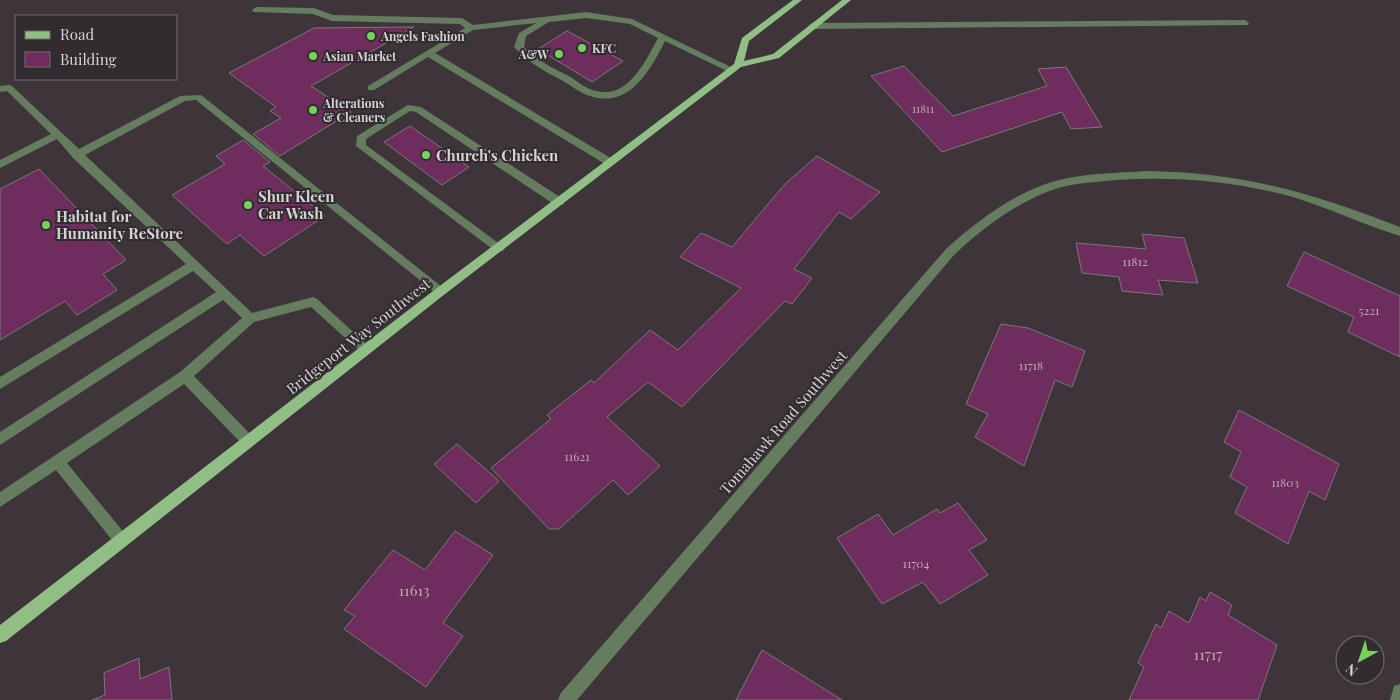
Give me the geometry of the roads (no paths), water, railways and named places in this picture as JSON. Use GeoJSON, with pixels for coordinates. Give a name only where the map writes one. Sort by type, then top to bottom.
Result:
{"type":"FeatureCollection","features":[{"type":"Feature","properties":{"kind":"main road"},"geometry":{"type":"LineString","coordinates":[[735,68],[745,40],[798,0]]}},
{"type":"Feature","properties":{"kind":"main road","name":"Bridgeport Way Southwest"},"geometry":{"type":"LineString","coordinates":[[0,635],[441,291],[735,68],[776,56],[846,0]]}},
{"type":"Feature","properties":{"kind":"street"},"geometry":{"type":"LineString","coordinates":[[256,10],[314,11],[332,18],[462,21],[471,28]]}},
{"type":"Feature","properties":{"kind":"street"},"geometry":{"type":"LineString","coordinates":[[371,88],[471,28],[586,15],[632,22],[735,68]]}},
{"type":"Feature","properties":{"kind":"street"},"geometry":{"type":"LineString","coordinates":[[549,19],[522,35],[519,47],[531,61],[593,94],[613,96],[631,88],[646,68],[663,37]]}},
{"type":"Feature","properties":{"kind":"street"},"geometry":{"type":"LineString","coordinates":[[812,26],[1245,23]]}},
{"type":"Feature","properties":{"kind":"street"},"geometry":{"type":"LineString","coordinates":[[428,54],[610,163]]}},
{"type":"Feature","properties":{"kind":"street"},"geometry":{"type":"LineString","coordinates":[[0,89],[9,88],[57,136],[250,318]]}},
{"type":"Feature","properties":{"kind":"street"},"geometry":{"type":"LineString","coordinates":[[78,155],[184,98],[198,97],[441,291]]}},
{"type":"Feature","properties":{"kind":"street"},"geometry":{"type":"LineString","coordinates":[[499,248],[361,146],[361,138],[408,108],[418,109],[559,202]]}},
{"type":"Feature","properties":{"kind":"street"},"geometry":{"type":"LineString","coordinates":[[0,164],[57,136]]}},
{"type":"Feature","properties":{"kind":"street","name":"Tomahawk Road Southwest"},"geometry":{"type":"LineString","coordinates":[[566,700],[950,252],[965,237],[1000,213],[1044,189],[1086,180],[1131,174],[1201,175],[1235,179],[1310,197],[1345,209],[1400,232]]}},
{"type":"Feature","properties":{"kind":"street"},"geometry":{"type":"LineString","coordinates":[[0,384],[192,264]]}},
{"type":"Feature","properties":{"kind":"street"},"geometry":{"type":"LineString","coordinates":[[0,439],[224,294]]}},
{"type":"Feature","properties":{"kind":"street"},"geometry":{"type":"LineString","coordinates":[[0,500],[186,376],[250,318],[313,302],[366,349]]}},
{"type":"Feature","properties":{"kind":"street"},"geometry":{"type":"LineString","coordinates":[[186,376],[248,441]]}},
{"type":"Feature","properties":{"kind":"street"},"geometry":{"type":"LineString","coordinates":[[57,461],[121,540]]}},
{"type":"Feature","properties":{"kind":"street"},"geometry":{"type":"LineString","coordinates":[[1398,700],[1400,692]]}},
{"type":"Feature","properties":{"kind":"place","name":"Angels Fashion"},"geometry":{"type":"Point","coordinates":[371,36]}},
{"type":"Feature","properties":{"kind":"place","name":"KFC"},"geometry":{"type":"Point","coordinates":[582,48]}},
{"type":"Feature","properties":{"kind":"place","name":"A&W"},"geometry":{"type":"Point","coordinates":[559,54]}},
{"type":"Feature","properties":{"kind":"place","name":"Asian Market"},"geometry":{"type":"Point","coordinates":[313,56]}},
{"type":"Feature","properties":{"kind":"place","name":"Alterations & Cleaners"},"geometry":{"type":"Point","coordinates":[313,110]}},
{"type":"Feature","properties":{"kind":"place","name":"Church's Chicken"},"geometry":{"type":"Point","coordinates":[426,155]}},
{"type":"Feature","properties":{"kind":"place","name":"Shur Kleen Car Wash"},"geometry":{"type":"Point","coordinates":[248,205]}},
{"type":"Feature","properties":{"kind":"place","name":"Habitat for Humanity ReStore"},"geometry":{"type":"Point","coordinates":[46,225]}}]}
